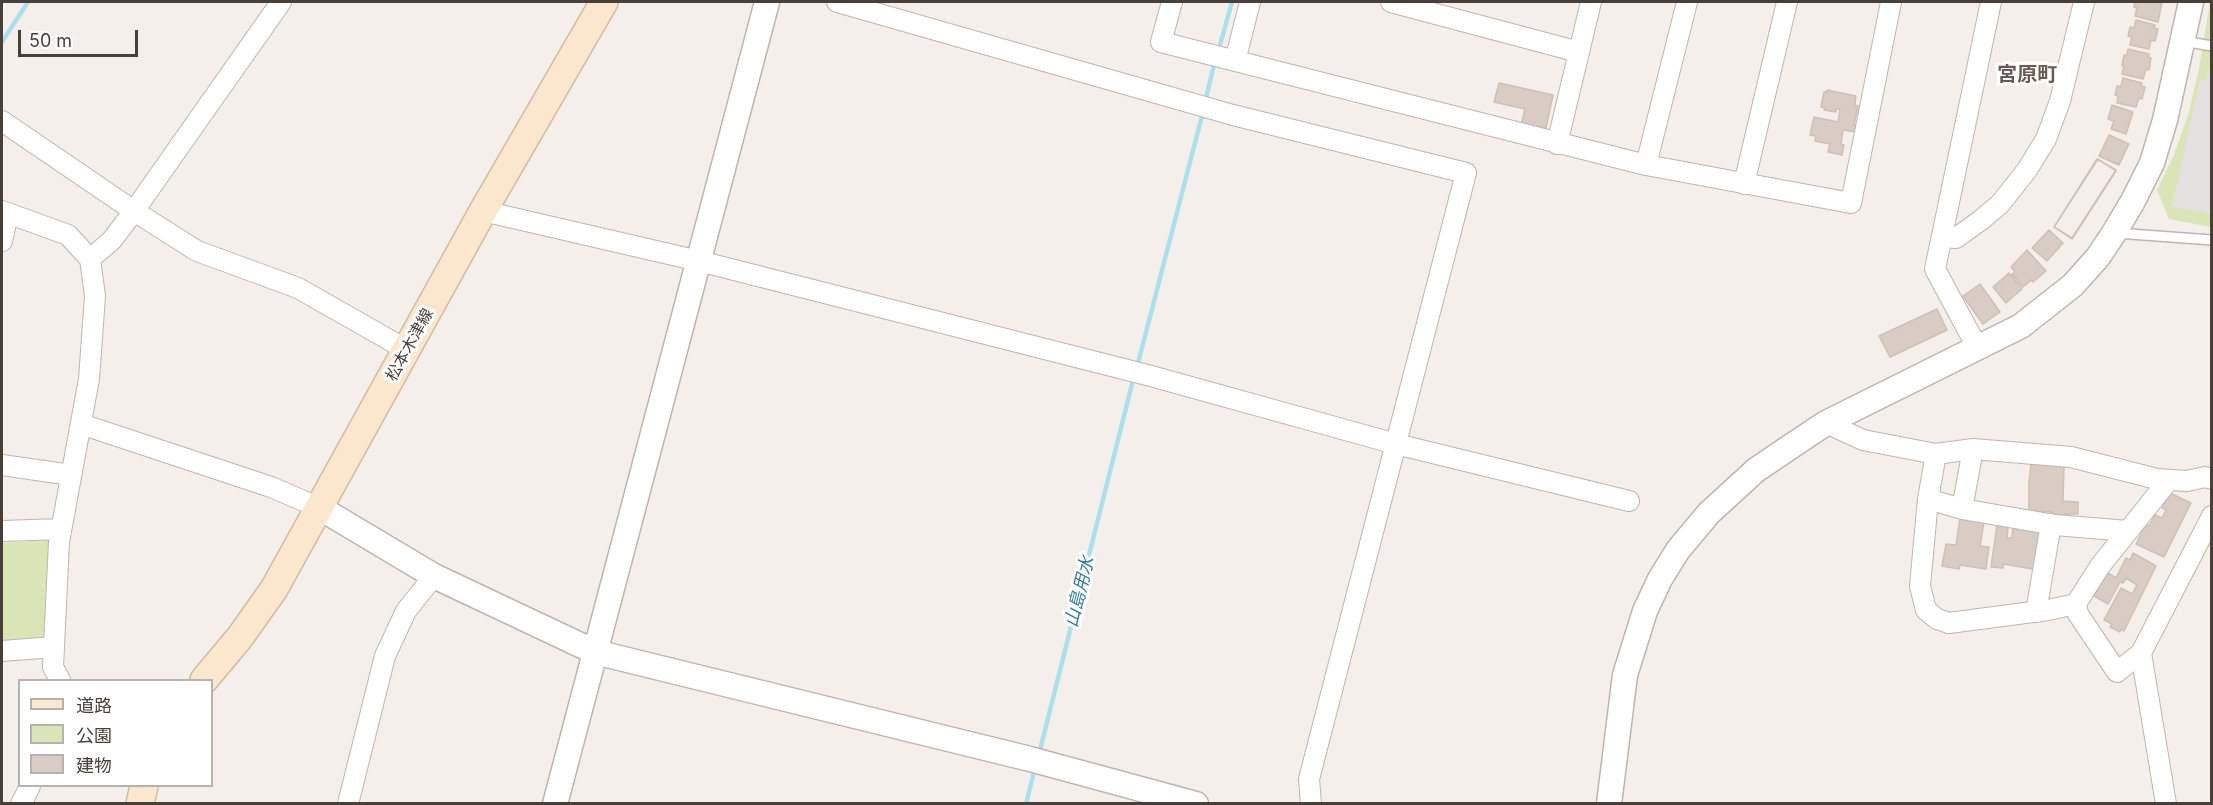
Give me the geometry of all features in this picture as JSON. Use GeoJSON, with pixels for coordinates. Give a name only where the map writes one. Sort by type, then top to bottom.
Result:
{"type":"FeatureCollection","features":[{"type":"Feature","properties":{"kind":"main road","name":"松本木津線"},"geometry":{"type":"LineString","coordinates":[[206,679],[240,637],[274,589],[483,211],[604,2]]}},
{"type":"Feature","properties":{"kind":"main road"},"geometry":{"type":"LineString","coordinates":[[140,804],[144,787]]}},
{"type":"Feature","properties":{"kind":"street"},"geometry":{"type":"LineString","coordinates":[[90,259],[112,240],[134,212],[281,2]]}},
{"type":"Feature","properties":{"kind":"street"},"geometry":{"type":"LineString","coordinates":[[555,804],[767,2]]}},
{"type":"Feature","properties":{"kind":"street"},"geometry":{"type":"LineString","coordinates":[[837,2],[1233,115],[1466,173],[1309,779],[1311,804]]}},
{"type":"Feature","properties":{"kind":"street"},"geometry":{"type":"LineString","coordinates":[[1172,2],[1161,42],[1646,165],[1851,203],[1891,2]]}},
{"type":"Feature","properties":{"kind":"street"},"geometry":{"type":"LineString","coordinates":[[1235,61],[1250,2]]}},
{"type":"Feature","properties":{"kind":"street"},"geometry":{"type":"LineString","coordinates":[[1391,2],[1579,52]]}},
{"type":"Feature","properties":{"kind":"street"},"geometry":{"type":"LineString","coordinates":[[1557,144],[1592,2]]}},
{"type":"Feature","properties":{"kind":"street"},"geometry":{"type":"LineString","coordinates":[[1646,165],[1687,2]]}},
{"type":"Feature","properties":{"kind":"street"},"geometry":{"type":"LineString","coordinates":[[1744,184],[1787,2]]}},
{"type":"Feature","properties":{"kind":"street"},"geometry":{"type":"LineString","coordinates":[[1978,349],[1935,269],[1990,2]]}},
{"type":"Feature","properties":{"kind":"street"},"geometry":{"type":"LineString","coordinates":[[1942,237],[1956,238],[2000,204],[2027,170],[2046,139],[2060,101],[2084,2]]}},
{"type":"Feature","properties":{"kind":"street"},"geometry":{"type":"LineString","coordinates":[[1609,804],[1624,675],[1645,611],[1660,579],[1678,550],[1717,506],[1756,470],[1826,423],[2021,326],[2073,285],[2098,257],[2114,233],[2152,163],[2165,120],[2191,2]]}},
{"type":"Feature","properties":{"kind":"street"},"geometry":{"type":"LineString","coordinates":[[2,122],[134,212],[197,251],[298,288],[407,350]]}},
{"type":"Feature","properties":{"kind":"street"},"geometry":{"type":"LineString","coordinates":[[483,211],[699,261],[1151,376],[1396,444],[1629,501]]}},
{"type":"Feature","properties":{"kind":"street"},"geometry":{"type":"LineString","coordinates":[[2,241],[5,212],[68,234],[90,259],[95,296],[89,379],[58,542],[53,667],[59,679]]}},
{"type":"Feature","properties":{"kind":"street"},"geometry":{"type":"LineString","coordinates":[[1826,423],[1863,440],[1936,454],[1972,449],[2071,457],[2168,481],[2187,481],[2205,477],[2211,479]]}},
{"type":"Feature","properties":{"kind":"street"},"geometry":{"type":"LineString","coordinates":[[81,424],[271,487],[320,508],[434,576],[595,652],[1037,760],[1196,804]]}},
{"type":"Feature","properties":{"kind":"street"},"geometry":{"type":"LineString","coordinates":[[1962,509],[1972,449]]}},
{"type":"Feature","properties":{"kind":"street"},"geometry":{"type":"LineString","coordinates":[[1936,454],[1928,499],[1920,586],[1926,610],[1937,619],[1949,623],[2036,612],[2076,604]]}},
{"type":"Feature","properties":{"kind":"street"},"geometry":{"type":"LineString","coordinates":[[2,465],[71,475]]}},
{"type":"Feature","properties":{"kind":"street"},"geometry":{"type":"LineString","coordinates":[[2168,481],[2100,566],[2076,604],[2078,614],[2117,672],[2141,653],[2210,521]]}},
{"type":"Feature","properties":{"kind":"street"},"geometry":{"type":"LineString","coordinates":[[1928,499],[1962,509],[2051,524],[2128,531]]}},
{"type":"Feature","properties":{"kind":"street"},"geometry":{"type":"LineString","coordinates":[[2036,612],[2051,524]]}},
{"type":"Feature","properties":{"kind":"street"},"geometry":{"type":"LineString","coordinates":[[2,531],[61,529]]}},
{"type":"Feature","properties":{"kind":"street"},"geometry":{"type":"LineString","coordinates":[[348,804],[386,656],[406,611],[434,576]]}},
{"type":"Feature","properties":{"kind":"street"},"geometry":{"type":"LineString","coordinates":[[2,651],[54,647]]}},
{"type":"Feature","properties":{"kind":"street"},"geometry":{"type":"LineString","coordinates":[[2141,653],[2166,804]]}},
{"type":"Feature","properties":{"kind":"street"},"geometry":{"type":"LineString","coordinates":[[21,804],[30,787]]}},
{"type":"Feature","properties":{"kind":"lane"},"geometry":{"type":"LineString","coordinates":[[2183,41],[2211,46]]}},
{"type":"Feature","properties":{"kind":"lane"},"geometry":{"type":"LineString","coordinates":[[2114,233],[2211,240]]}},
{"type":"Feature","properties":{"kind":"green space"},"geometry":{"type":"Polygon","coordinates":[[[2210,2],[2211,227],[2169,219],[2157,190],[2174,155],[2189,112],[2210,2]]]}},
{"type":"Feature","properties":{"kind":"green space"},"geometry":{"type":"Polygon","coordinates":[[[49,540],[45,643],[2,647],[2,543],[49,540]]]}},
{"type":"Feature","properties":{"kind":"shaded area"},"geometry":{"type":"Polygon","coordinates":[[[2212,70],[2211,214],[2172,207],[2200,79],[2206,80],[2208,71],[2212,70]]]}},
{"type":"Feature","properties":{"kind":"building"},"geometry":{"type":"Polygon","coordinates":[[[2135,2],[2162,2],[2158,22],[2135,16],[2137,8],[2134,7],[2135,2]]]}},
{"type":"Feature","properties":{"kind":"building"},"geometry":{"type":"Polygon","coordinates":[[[2136,20],[2155,25],[2154,28],[2158,29],[2155,41],[2151,40],[2149,49],[2130,45],[2132,37],[2128,36],[2130,27],[2134,28],[2136,20]]]}},
{"type":"Feature","properties":{"kind":"building"},"geometry":{"type":"Polygon","coordinates":[[[2128,49],[2149,54],[2148,57],[2151,58],[2149,70],[2146,69],[2143,79],[2122,74],[2124,55],[2127,55],[2128,49]]]}},
{"type":"Feature","properties":{"kind":"building"},"geometry":{"type":"Polygon","coordinates":[[[2123,78],[2142,83],[2141,86],[2145,87],[2142,99],[2139,98],[2136,107],[2117,103],[2118,96],[2115,95],[2117,86],[2121,87],[2123,78]]]}},
{"type":"Feature","properties":{"kind":"building"},"geometry":{"type":"Polygon","coordinates":[[[1499,83],[1553,95],[1546,128],[1521,126],[1525,109],[1494,102],[1499,83]]]}},
{"type":"Feature","properties":{"kind":"building"},"geometry":{"type":"Polygon","coordinates":[[[1827,90],[1856,96],[1855,105],[1858,106],[1854,125],[1857,125],[1856,132],[1843,130],[1842,155],[1828,152],[1830,144],[1815,141],[1816,136],[1810,135],[1814,117],[1838,122],[1840,109],[1836,109],[1836,112],[1824,110],[1825,108],[1821,107],[1824,92],[1827,90]]]}},
{"type":"Feature","properties":{"kind":"building"},"geometry":{"type":"Polygon","coordinates":[[[2112,105],[2133,112],[2126,134],[2111,129],[2114,121],[2108,119],[2112,105]]]}},
{"type":"Feature","properties":{"kind":"building"},"geometry":{"type":"Polygon","coordinates":[[[2109,135],[2129,144],[2119,165],[2099,156],[2109,135]]]}},
{"type":"Feature","properties":{"kind":"building"},"geometry":{"type":"Polygon","coordinates":[[[2097,159],[2116,170],[2072,238],[2054,227],[2097,159]]]}},
{"type":"Feature","properties":{"kind":"building"},"geometry":{"type":"Polygon","coordinates":[[[2098,159],[2116,171],[2072,239],[2054,227],[2098,159]]]}},
{"type":"Feature","properties":{"kind":"building"},"geometry":{"type":"Polygon","coordinates":[[[2049,230],[2063,243],[2047,261],[2032,248],[2049,230]]]}},
{"type":"Feature","properties":{"kind":"building"},"geometry":{"type":"Polygon","coordinates":[[[2027,250],[2046,271],[2023,287],[2012,274],[2015,272],[2011,267],[2027,250]]]}},
{"type":"Feature","properties":{"kind":"building"},"geometry":{"type":"Polygon","coordinates":[[[2009,273],[2022,289],[2006,303],[1993,287],[2009,273]]]}},
{"type":"Feature","properties":{"kind":"building"},"geometry":{"type":"Polygon","coordinates":[[[1980,284],[2000,312],[1983,324],[1963,296],[1980,284]]]}},
{"type":"Feature","properties":{"kind":"building"},"geometry":{"type":"Polygon","coordinates":[[[1937,309],[1947,330],[1890,357],[1879,336],[1937,309]]]}},
{"type":"Feature","properties":{"kind":"building"},"geometry":{"type":"Polygon","coordinates":[[[2031,464],[2064,466],[2063,501],[2078,502],[2078,514],[2052,517],[2052,512],[2029,511],[2031,464]]]}},
{"type":"Feature","properties":{"kind":"building"},"geometry":{"type":"Polygon","coordinates":[[[2170,493],[2191,503],[2164,557],[2136,544],[2146,524],[2149,526],[2155,515],[2162,518],[2166,510],[2162,508],[2170,493]]]}},
{"type":"Feature","properties":{"kind":"building"},"geometry":{"type":"Polygon","coordinates":[[[1960,518],[1984,522],[1980,546],[1989,547],[1986,569],[1960,565],[1959,569],[1942,566],[1946,544],[1956,545],[1960,518]]]}},
{"type":"Feature","properties":{"kind":"building"},"geometry":{"type":"Polygon","coordinates":[[[1997,525],[2008,526],[2007,538],[2012,538],[2013,526],[2042,530],[2038,570],[2004,564],[2003,568],[1991,567],[1997,525]]]}},
{"type":"Feature","properties":{"kind":"building"},"geometry":{"type":"Polygon","coordinates":[[[2133,553],[2156,566],[2124,631],[2121,629],[2120,632],[2110,627],[2112,624],[2104,620],[2121,588],[2132,594],[2137,585],[2126,578],[2123,583],[2120,582],[2108,604],[2094,596],[2106,572],[2116,578],[2126,558],[2130,560],[2133,553]]]}},
{"type":"Feature","properties":{"kind":"waterway"},"geometry":{"type":"LineString","coordinates":[[2,42],[28,2]]}},
{"type":"Feature","properties":{"kind":"waterway","name":"山島用水"},"geometry":{"type":"LineString","coordinates":[[1220,45],[1232,2]]}},
{"type":"Feature","properties":{"kind":"waterway","name":"山島用水"},"geometry":{"type":"LineString","coordinates":[[1206,98],[1214,65]]}},
{"type":"Feature","properties":{"kind":"waterway","name":"山島用水"},"geometry":{"type":"LineString","coordinates":[[1137,367],[1203,112]]}},
{"type":"Feature","properties":{"kind":"waterway","name":"山島用水"},"geometry":{"type":"LineString","coordinates":[[1039,754],[1133,380]]}},
{"type":"Feature","properties":{"kind":"waterway","name":"山島用水"},"geometry":{"type":"LineString","coordinates":[[1026,804],[1035,768]]}},
{"type":"Feature","properties":{"kind":"district","name":"宮原町"},"geometry":{"type":"Point","coordinates":[2027,75]}}]}
